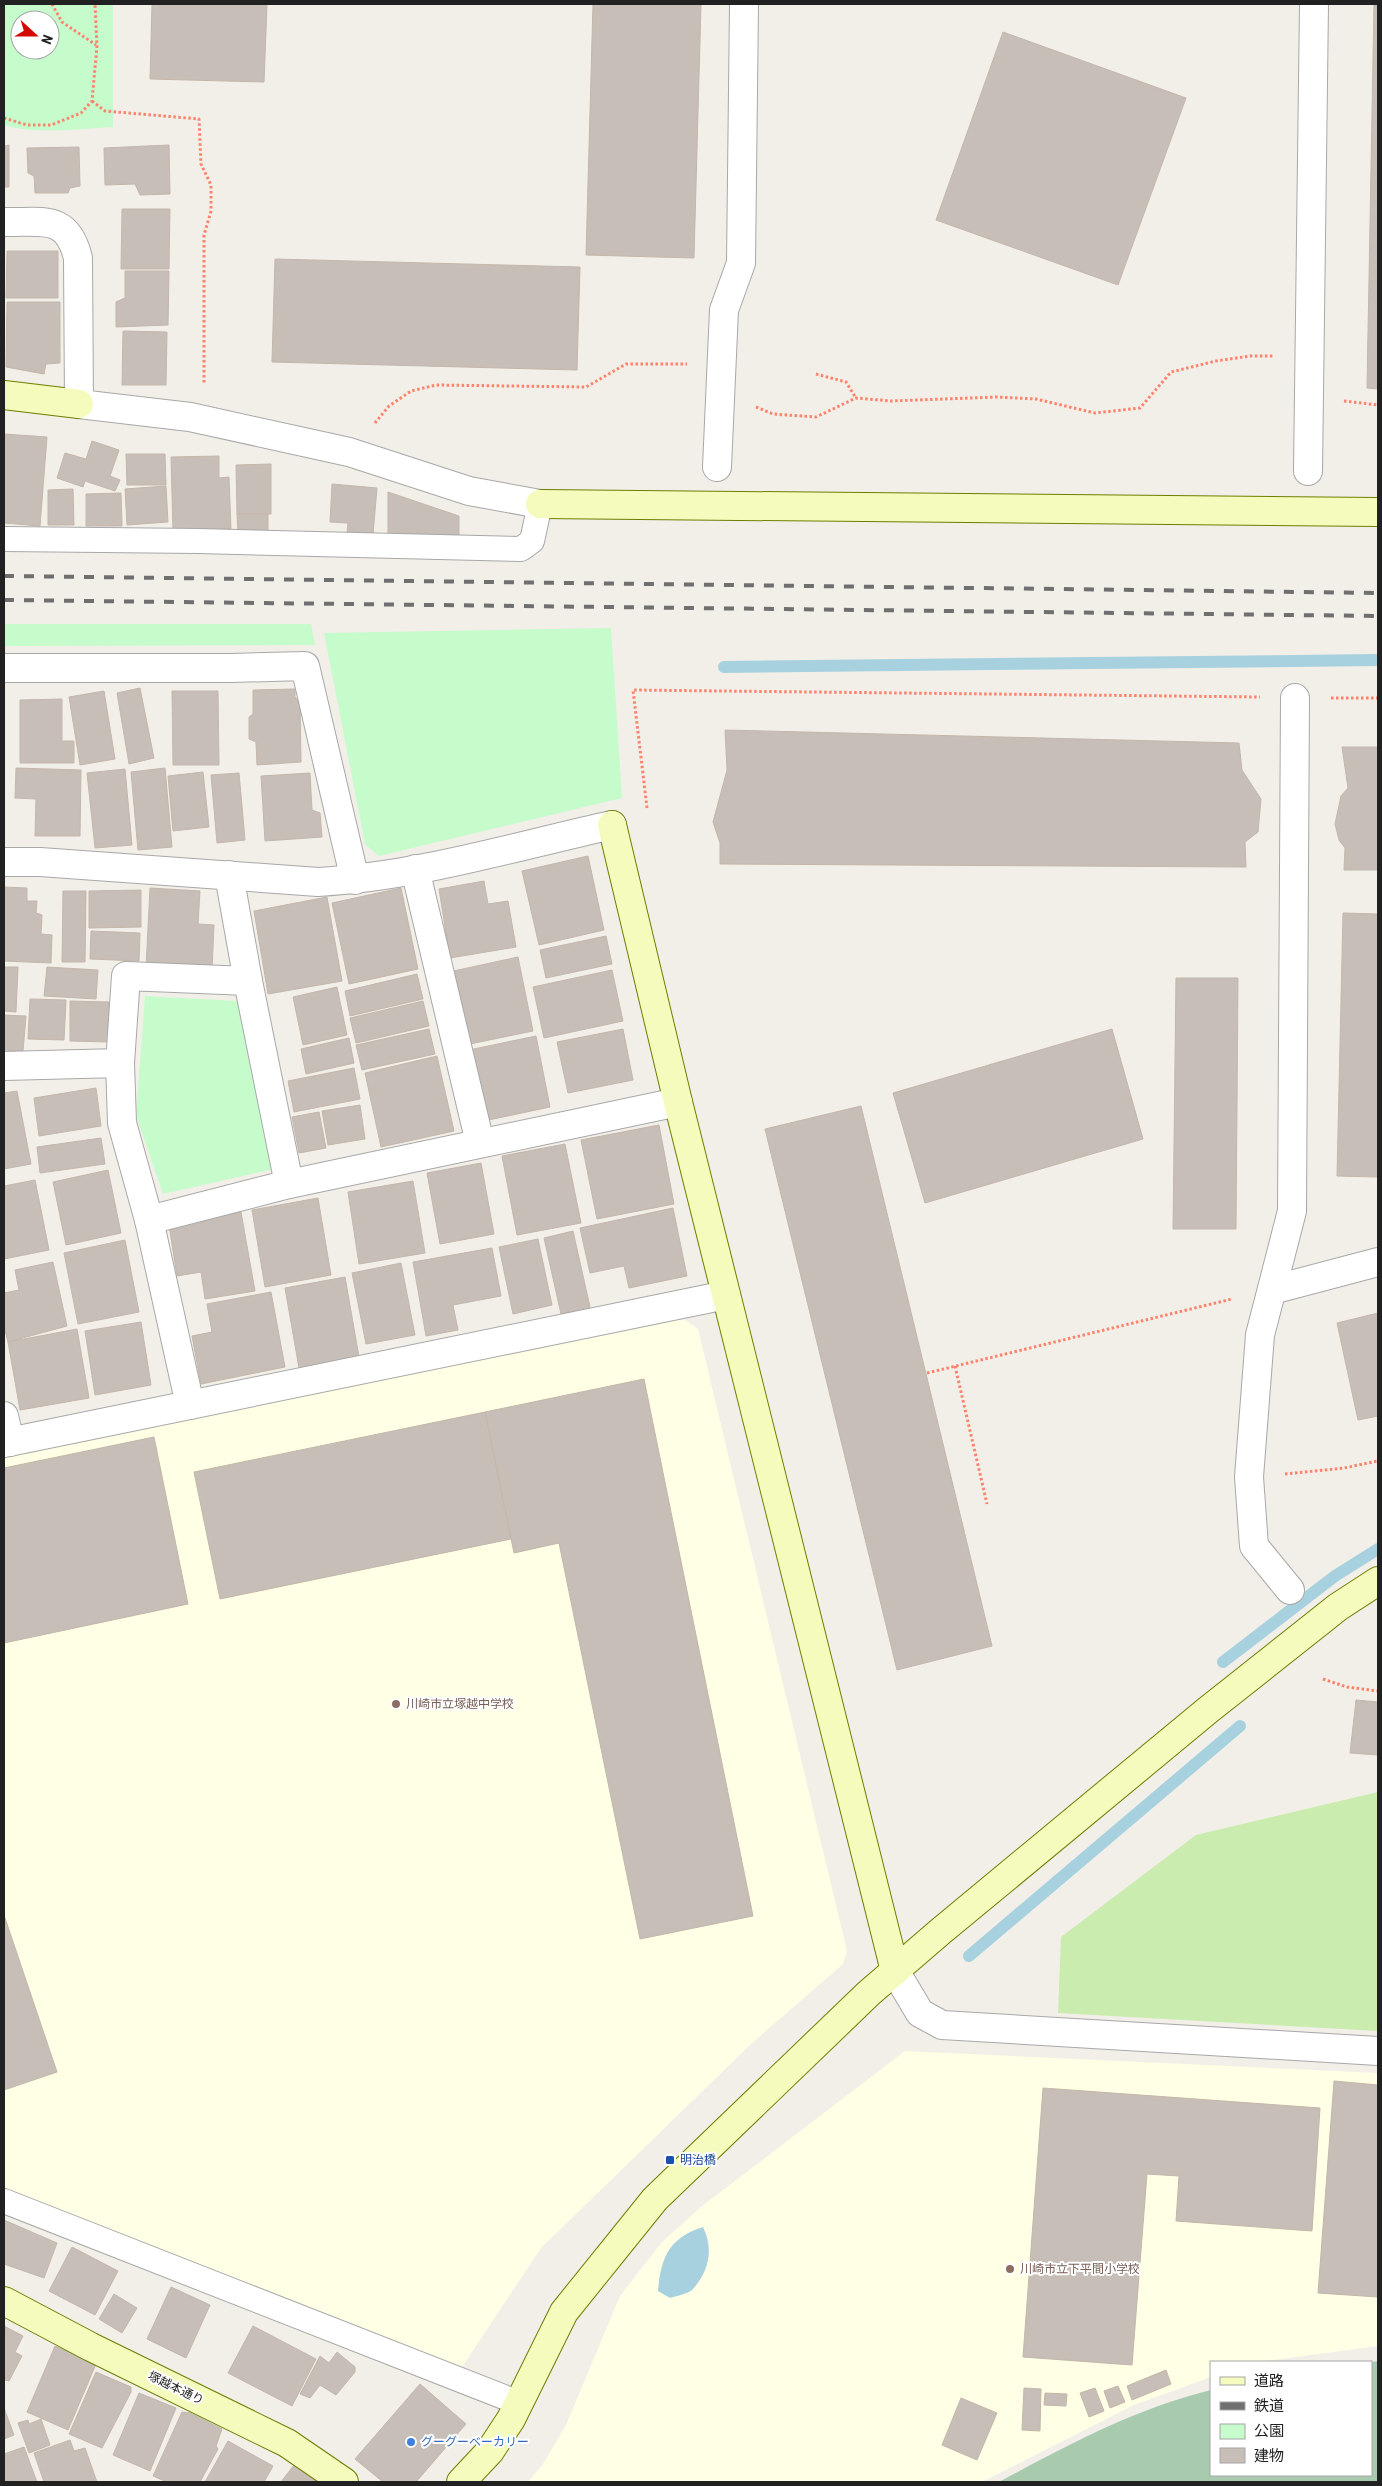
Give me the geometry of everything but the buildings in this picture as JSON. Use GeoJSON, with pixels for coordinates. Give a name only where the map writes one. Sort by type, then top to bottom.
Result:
{"type":"FeatureCollection","features":[{"type":"Feature","properties":{"kind":"street"},"geometry":{"type":"LineString","coordinates":[[717,467],[722,393],[724,310],[741,263],[744,4]]}},
{"type":"Feature","properties":{"kind":"street"},"geometry":{"type":"LineString","coordinates":[[1308,471],[1314,4]]}},
{"type":"Feature","properties":{"kind":"street"},"geometry":{"type":"LineString","coordinates":[[4,222],[48,223],[62,227],[74,240],[78,258],[79,404]]}},
{"type":"Feature","properties":{"kind":"street"},"geometry":{"type":"LineString","coordinates":[[4,395],[190,417],[349,452],[468,491],[540,504],[1378,512]]}},
{"type":"Feature","properties":{"kind":"street"},"geometry":{"type":"LineString","coordinates":[[4,668],[231,668],[305,666],[355,880]]}},
{"type":"Feature","properties":{"kind":"street"},"geometry":{"type":"LineString","coordinates":[[1290,1590],[1254,1546],[1249,1477],[1260,1335],[1292,1211],[1295,698]]}},
{"type":"Feature","properties":{"kind":"street"},"geometry":{"type":"LineString","coordinates":[[4,862],[40,862],[318,882],[355,880],[415,869],[612,825],[678,1102],[895,1972],[920,2013],[942,2025],[1378,2050]]}},
{"type":"Feature","properties":{"kind":"street"},"geometry":{"type":"LineString","coordinates":[[415,869],[480,1143]]}},
{"type":"Feature","properties":{"kind":"street"},"geometry":{"type":"LineString","coordinates":[[229,875],[248,981],[290,1184]]}},
{"type":"Feature","properties":{"kind":"street"},"geometry":{"type":"LineString","coordinates":[[190,1405],[149,1220],[122,1123],[120,1063],[126,976],[248,981]]}},
{"type":"Feature","properties":{"kind":"street"},"geometry":{"type":"LineString","coordinates":[[4,1066],[120,1063]]}},
{"type":"Feature","properties":{"kind":"street"},"geometry":{"type":"LineString","coordinates":[[149,1220],[290,1184],[678,1102]]}},
{"type":"Feature","properties":{"kind":"street"},"geometry":{"type":"LineString","coordinates":[[1272,1290],[1378,1262]]}},
{"type":"Feature","properties":{"kind":"street"},"geometry":{"type":"LineString","coordinates":[[6,1434],[190,1405],[726,1294]]}},
{"type":"Feature","properties":{"kind":"street"},"geometry":{"type":"LineString","coordinates":[[461,2482],[490,2451],[520,2403],[564,2312],[655,2199],[869,1993],[1208,1710],[1338,1607],[1378,1581]]}},
{"type":"Feature","properties":{"kind":"street","name":"塚越本通り"},"geometry":{"type":"LineString","coordinates":[[4,2301],[91,2347],[287,2442],[344,2482]]}},
{"type":"Feature","properties":{"kind":"lane"},"geometry":{"type":"LineString","coordinates":[[4,539],[198,541],[521,549],[532,541],[540,504]]}},
{"type":"Feature","properties":{"kind":"lane"},"geometry":{"type":"LineString","coordinates":[[4,2201],[520,2403]]}},
{"type":"Feature","properties":{"kind":"path"},"geometry":{"type":"LineString","coordinates":[[52,4],[62,22],[97,46]]}},
{"type":"Feature","properties":{"kind":"path"},"geometry":{"type":"LineString","coordinates":[[4,118],[27,125],[51,125],[81,113],[92,101],[97,46],[95,4]]}},
{"type":"Feature","properties":{"kind":"path"},"geometry":{"type":"LineString","coordinates":[[92,101],[105,111],[199,120],[201,164],[211,185],[211,210],[204,236],[204,388]]}},
{"type":"Feature","properties":{"kind":"path"},"geometry":{"type":"LineString","coordinates":[[722,393],[773,414],[816,417],[856,398],[892,401],[997,397],[1036,399],[1095,413],[1140,408],[1171,372],[1250,356],[1309,356]]}},
{"type":"Feature","properties":{"kind":"path"},"geometry":{"type":"LineString","coordinates":[[374,425],[389,406],[411,392],[436,385],[557,389],[586,387],[626,364],[723,364]]}},
{"type":"Feature","properties":{"kind":"path"},"geometry":{"type":"LineString","coordinates":[[816,374],[846,382],[856,398]]}},
{"type":"Feature","properties":{"kind":"path"},"geometry":{"type":"LineString","coordinates":[[647,808],[633,690],[1378,698]]}},
{"type":"Feature","properties":{"kind":"path"},"geometry":{"type":"LineString","coordinates":[[927,1373],[1272,1290]]}},
{"type":"Feature","properties":{"kind":"path"},"geometry":{"type":"LineString","coordinates":[[955,1366],[987,1504]]}},
{"type":"Feature","properties":{"kind":"path"},"geometry":{"type":"LineString","coordinates":[[1249,1477],[1344,1468],[1378,1461]]}},
{"type":"Feature","properties":{"kind":"path"},"geometry":{"type":"LineString","coordinates":[[1323,1679],[1348,1687],[1378,1691]]}},
{"type":"Feature","properties":{"kind":"shaded area","name":"川崎市立塚越中学校"},"geometry":{"type":"Polygon","coordinates":[[[684,1319],[698,1329],[847,1951],[843,1964],[751,2044],[541,2248],[462,2367],[4,2189],[4,1457],[684,1319]]]}},
{"type":"Feature","properties":{"kind":"shaded area","name":"川崎市立下平間小学校"},"geometry":{"type":"Polygon","coordinates":[[[905,2051],[1378,2073],[1378,2346],[1266,2361],[1210,2361],[1210,2377],[1134,2405],[982,2482],[528,2482],[543,2464],[566,2425],[620,2296],[662,2242],[702,2206],[905,2051]]]}},
{"type":"Feature","properties":{"kind":"shaded area"},"geometry":{"type":"Polygon","coordinates":[[[1378,2361],[1378,2482],[999,2482],[1102,2429],[1155,2407],[1210,2390],[1210,2476],[1372,2476],[1372,2362],[1378,2361]]]}},
{"type":"Feature","properties":{"kind":"green space"},"geometry":{"type":"Polygon","coordinates":[[[4,4],[113,4],[113,127],[44,131],[4,125],[4,4]]]}},
{"type":"Feature","properties":{"kind":"green space"},"geometry":{"type":"Polygon","coordinates":[[[4,624],[311,624],[315,645],[4,646],[4,624]]]}},
{"type":"Feature","properties":{"kind":"green space"},"geometry":{"type":"Polygon","coordinates":[[[611,628],[622,798],[379,856],[365,844],[324,633],[611,628]]]}},
{"type":"Feature","properties":{"kind":"green space"},"geometry":{"type":"Polygon","coordinates":[[[145,996],[237,1001],[274,1169],[163,1194],[136,1115],[145,996]]]}},
{"type":"Feature","properties":{"kind":"green space"},"geometry":{"type":"Polygon","coordinates":[[[1378,1792],[1378,2031],[1058,2013],[1061,1937],[1196,1835],[1378,1792]]]}},
{"type":"Feature","properties":{"kind":"water"},"geometry":{"type":"Polygon","coordinates":[[[703,2227],[709,2252],[706,2268],[692,2290],[670,2298],[658,2291],[659,2279],[669,2250],[682,2237],[703,2227]]]}},
{"type":"Feature","properties":{"kind":"waterway"},"geometry":{"type":"LineString","coordinates":[[724,667],[1378,660]]}},
{"type":"Feature","properties":{"kind":"waterway"},"geometry":{"type":"LineString","coordinates":[[1223,1662],[1335,1576],[1378,1549]]}},
{"type":"Feature","properties":{"kind":"waterway"},"geometry":{"type":"LineString","coordinates":[[969,1956],[1240,1726]]}},
{"type":"Feature","properties":{"kind":"railway"},"geometry":{"type":"LineString","coordinates":[[4,576],[1378,593]]}},
{"type":"Feature","properties":{"kind":"railway"},"geometry":{"type":"LineString","coordinates":[[4,600],[1378,616]]}},
{"type":"Feature","properties":{"kind":"place","name":"川崎市立塚越中学校"},"geometry":{"type":"Point","coordinates":[396,1704]}},
{"type":"Feature","properties":{"kind":"place","name":"明治橋"},"geometry":{"type":"Point","coordinates":[670,2160]}},
{"type":"Feature","properties":{"kind":"place","name":"川崎市立下平間小学校"},"geometry":{"type":"Point","coordinates":[1010,2269]}},
{"type":"Feature","properties":{"kind":"place","name":"グーグーベーカリー"},"geometry":{"type":"Point","coordinates":[411,2442]}}]}
